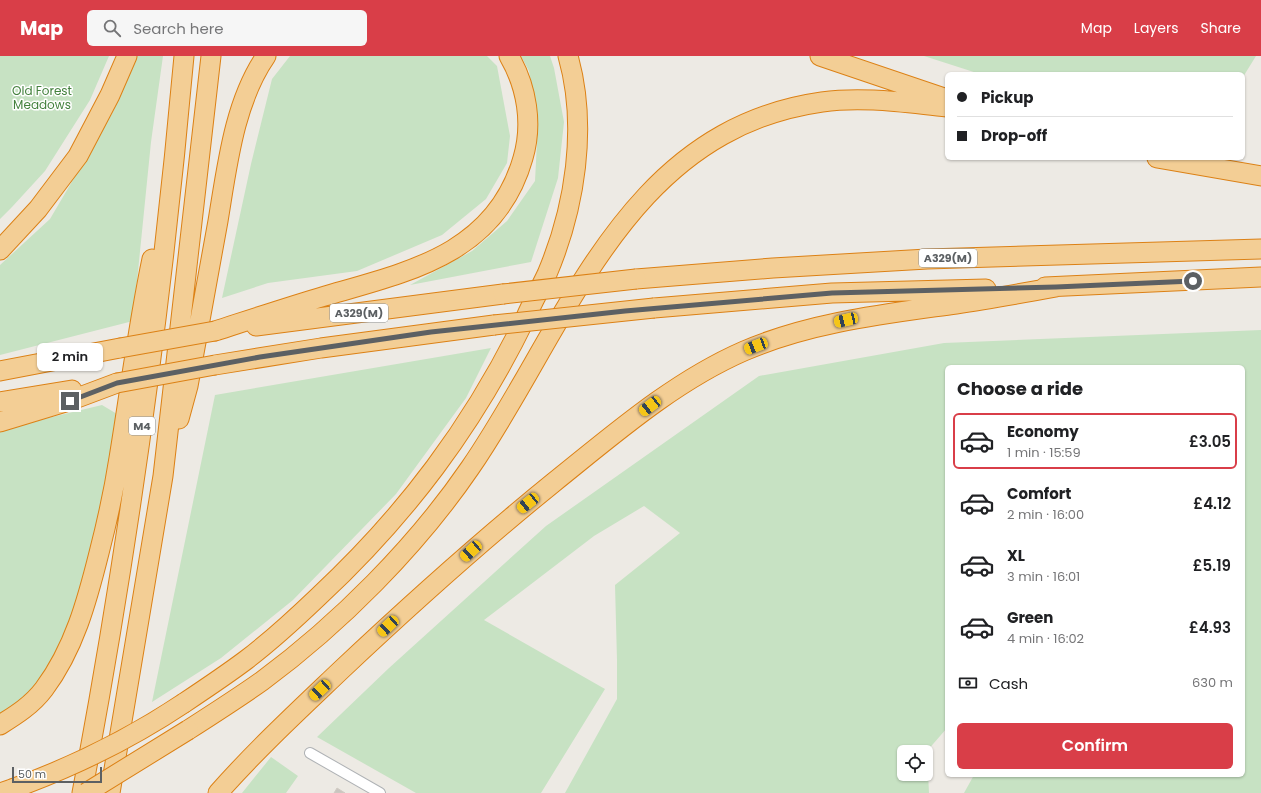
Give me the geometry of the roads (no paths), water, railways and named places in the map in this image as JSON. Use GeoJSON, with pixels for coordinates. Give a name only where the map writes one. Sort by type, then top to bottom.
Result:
{"type":"FeatureCollection","features":[{"type":"Feature","properties":{"kind":"highway"},"geometry":{"type":"LineString","coordinates":[[0,250],[38,210],[78,156],[110,95],[127,56]]}},
{"type":"Feature","properties":{"kind":"highway","name":"M4"},"geometry":{"type":"LineString","coordinates":[[82,793],[96,721],[140,439],[176,148],[184,56]]}},
{"type":"Feature","properties":{"kind":"highway","name":"M4"},"geometry":{"type":"LineString","coordinates":[[110,793],[163,476],[211,56]]}},
{"type":"Feature","properties":{"kind":"highway"},"geometry":{"type":"LineString","coordinates":[[163,476],[188,386],[229,157],[240,111],[250,85],[266,56]]}},
{"type":"Feature","properties":{"kind":"highway"},"geometry":{"type":"LineString","coordinates":[[215,331],[288,307],[375,282],[419,266],[458,247],[475,234],[507,197],[514,183],[526,150],[528,136],[527,109],[520,78],[510,56]]}},
{"type":"Feature","properties":{"kind":"highway"},"geometry":{"type":"LineString","coordinates":[[6,791],[72,765],[154,723],[247,660],[360,558],[432,472],[473,414],[512,346],[546,274],[564,225],[570,198],[577,138],[575,87],[568,56]]}},
{"type":"Feature","properties":{"kind":"highway"},"geometry":{"type":"LineString","coordinates":[[820,56],[945,98]]}},
{"type":"Feature","properties":{"kind":"highway"},"geometry":{"type":"LineString","coordinates":[[86,793],[188,730],[262,680],[292,657],[351,605],[385,571],[440,508],[470,468],[508,408],[573,294],[603,250],[636,206],[674,168],[694,152],[732,130],[772,113],[799,106],[823,102],[889,100],[945,108]]}},
{"type":"Feature","properties":{"kind":"highway"},"geometry":{"type":"LineString","coordinates":[[0,725],[29,705],[43,690],[54,674],[66,653],[78,626],[89,592],[119,460],[143,298],[176,148]]}},
{"type":"Feature","properties":{"kind":"highway"},"geometry":{"type":"LineString","coordinates":[[1169,160],[1261,176]]}},
{"type":"Feature","properties":{"kind":"highway","name":"A329(M)"},"geometry":{"type":"LineString","coordinates":[[0,371],[215,331],[503,294],[636,279],[773,268],[927,259],[1261,249]]}},
{"type":"Feature","properties":{"kind":"highway","name":"A329(M)"},"geometry":{"type":"LineString","coordinates":[[0,402],[22,397],[117,383],[321,348],[494,325],[654,308],[832,293],[1056,287],[1261,277]]}},
{"type":"Feature","properties":{"kind":"highway"},"geometry":{"type":"LineString","coordinates":[[218,793],[309,700],[471,551],[598,446],[650,406],[683,384],[744,351],[781,337],[810,329],[877,315],[1056,287]]}},
{"type":"Feature","properties":{"kind":"highway"},"geometry":{"type":"LineString","coordinates":[[0,422],[70,401],[117,383]]}},
{"type":"Feature","properties":{"kind":"street"},"geometry":{"type":"LineString","coordinates":[[310,753],[380,793]]}},
{"type":"Feature","properties":{"kind":"park label","name":"Old Forest Meadows"},"geometry":{"type":"Point","coordinates":[42,97]}}]}
